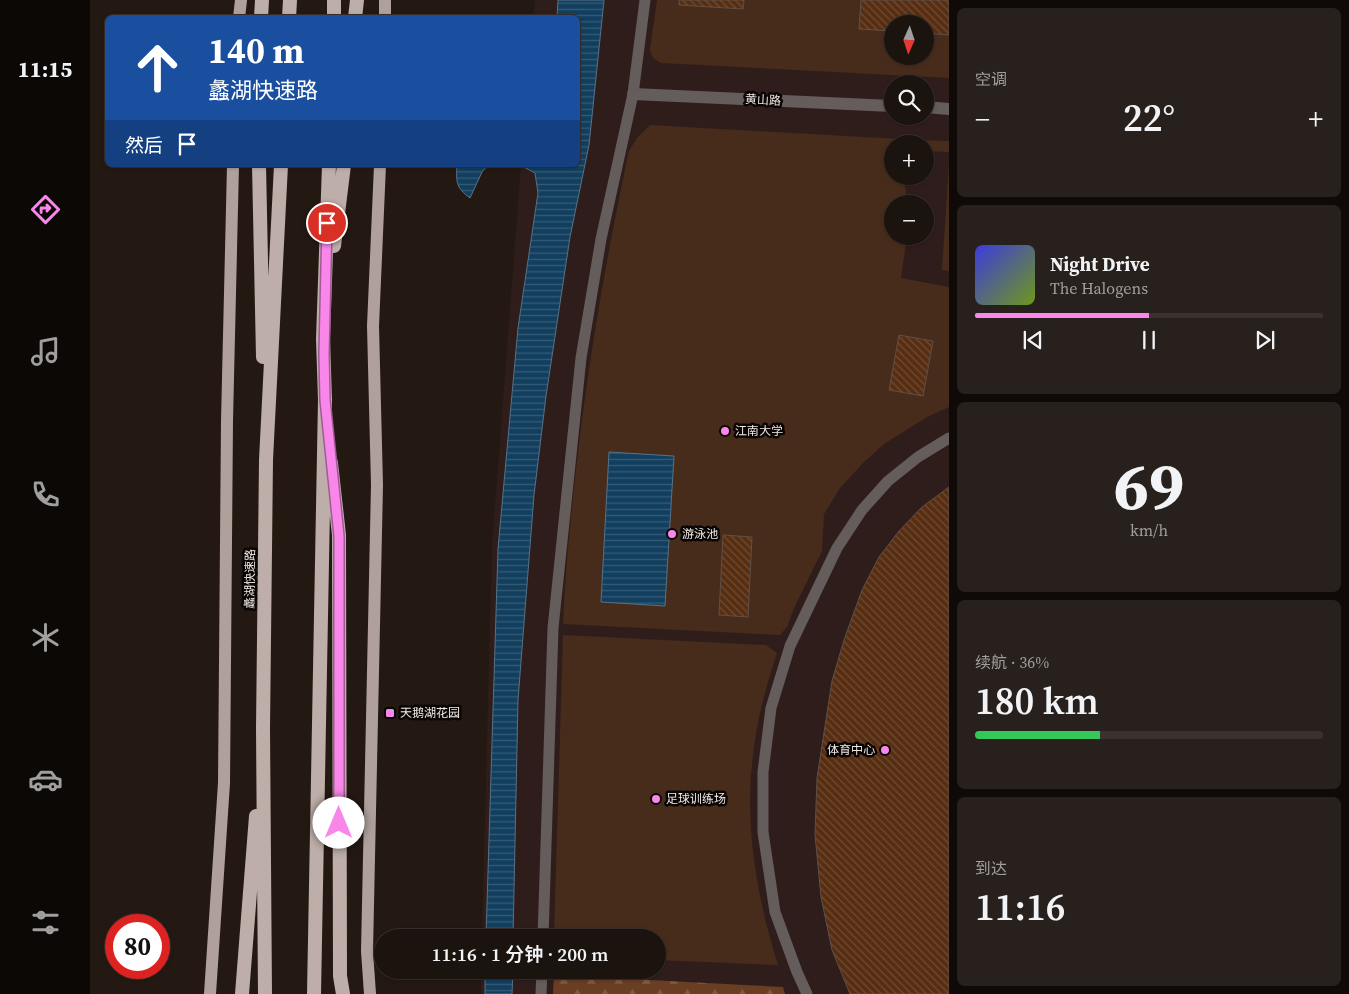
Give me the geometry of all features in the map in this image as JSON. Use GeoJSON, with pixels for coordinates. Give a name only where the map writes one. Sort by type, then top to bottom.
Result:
{"type":"FeatureCollection","features":[{"type":"Feature","properties":{"kind":"highway"},"geometry":{"type":"LineString","coordinates":[[262,0],[262,15]]}},
{"type":"Feature","properties":{"kind":"highway"},"geometry":{"type":"LineString","coordinates":[[289,15],[290,0]]}},
{"type":"Feature","properties":{"kind":"highway"},"geometry":{"type":"LineString","coordinates":[[334,0],[334,15]]}},
{"type":"Feature","properties":{"kind":"highway"},"geometry":{"type":"LineString","coordinates":[[355,15],[357,0]]}},
{"type":"Feature","properties":{"kind":"highway"},"geometry":{"type":"LineString","coordinates":[[259,167],[266,460]]}},
{"type":"Feature","properties":{"kind":"highway","name":"蠡湖快速路"},"geometry":{"type":"LineString","coordinates":[[266,994],[264,728],[266,460],[281,167]]}},
{"type":"Feature","properties":{"kind":"highway"},"geometry":{"type":"LineString","coordinates":[[314,994],[325,400],[324,339],[329,167]]}},
{"type":"Feature","properties":{"kind":"highway"},"geometry":{"type":"LineString","coordinates":[[324,339],[344,167]]}},
{"type":"Feature","properties":{"kind":"highway"},"geometry":{"type":"LineString","coordinates":[[325,400],[339,536],[341,994]]}},
{"type":"Feature","properties":{"kind":"highway"},"geometry":{"type":"LineString","coordinates":[[242,994],[264,728]]}},
{"type":"Feature","properties":{"kind":"main road"},"geometry":{"type":"LineString","coordinates":[[239,15],[240,0]]}},
{"type":"Feature","properties":{"kind":"main road"},"geometry":{"type":"LineString","coordinates":[[384,0],[385,15]]}},
{"type":"Feature","properties":{"kind":"main road"},"geometry":{"type":"LineString","coordinates":[[210,994],[224,783],[227,421],[233,167]]}},
{"type":"Feature","properties":{"kind":"main road"},"geometry":{"type":"LineString","coordinates":[[370,994],[367,951],[377,485],[373,326],[380,167]]}},
{"type":"Feature","properties":{"kind":"street","name":"黄山路"},"geometry":{"type":"LineString","coordinates":[[634,94],[884,106]]}},
{"type":"Feature","properties":{"kind":"street"},"geometry":{"type":"LineString","coordinates":[[934,108],[949,109]]}},
{"type":"Feature","properties":{"kind":"lane"},"geometry":{"type":"LineString","coordinates":[[543,929],[553,628],[581,358],[601,238],[634,94],[645,0]]}},
{"type":"Feature","properties":{"kind":"lane"},"geometry":{"type":"LineString","coordinates":[[807,994],[775,912],[763,832],[763,772],[771,708],[790,646],[837,548],[862,510],[888,481],[918,457],[949,438]]}},
{"type":"Feature","properties":{"kind":"lane"},"geometry":{"type":"LineString","coordinates":[[541,994],[542,979]]}},
{"type":"Feature","properties":{"kind":"shaded area","name":"江南大学"},"geometry":{"type":"Polygon","coordinates":[[[535,0],[949,0],[949,994],[481,994],[481,979],[666,979],[666,929],[482,929],[492,546],[521,167],[580,167],[580,15],[533,15],[535,0]]]}},
{"type":"Feature","properties":{"kind":"shaded area"},"geometry":{"type":"Polygon","coordinates":[[[657,0],[949,0],[949,78],[934,77],[934,75],[891,75],[661,63],[653,58],[650,50],[657,0]]]}},
{"type":"Feature","properties":{"kind":"shaded area"},"geometry":{"type":"Polygon","coordinates":[[[650,125],[884,138],[884,185],[905,185],[906,195],[884,195],[884,245],[906,245],[901,278],[949,287],[949,407],[927,417],[884,444],[840,488],[824,514],[822,551],[794,608],[787,627],[780,635],[563,624],[569,539],[590,361],[604,277],[629,151],[637,138],[650,125]]]}},
{"type":"Feature","properties":{"kind":"shaded area"},"geometry":{"type":"Polygon","coordinates":[[[934,140],[949,141],[949,152],[934,151],[934,140]]]}},
{"type":"Feature","properties":{"kind":"shaded area"},"geometry":{"type":"Polygon","coordinates":[[[949,164],[949,271],[942,270],[949,164]]]}},
{"type":"Feature","properties":{"kind":"shaded area","name":"足球训练场"},"geometry":{"type":"Polygon","coordinates":[[[563,635],[766,645],[777,653],[755,736],[750,790],[750,816],[759,891],[778,965],[666,960],[666,929],[554,929],[563,635]]]}},
{"type":"Feature","properties":{"kind":"green space"},"geometry":{"type":"Polygon","coordinates":[[[554,979],[630,979],[783,987],[785,994],[553,994],[554,979]]]}},
{"type":"Feature","properties":{"kind":"water"},"geometry":{"type":"Polygon","coordinates":[[[558,0],[604,0],[589,145],[570,237],[546,396],[534,495],[518,700],[513,929],[486,929],[498,549],[518,328],[538,193],[535,173],[524,167],[580,167],[580,15],[557,15],[558,0]]]}},
{"type":"Feature","properties":{"kind":"water"},"geometry":{"type":"Polygon","coordinates":[[[457,167],[486,167],[470,198],[459,188],[457,167]]]}},
{"type":"Feature","properties":{"kind":"water"},"geometry":{"type":"Polygon","coordinates":[[[609,452],[674,456],[665,606],[601,602],[609,452]]]}},
{"type":"Feature","properties":{"kind":"water"},"geometry":{"type":"Polygon","coordinates":[[[485,979],[513,979],[512,994],[485,994],[485,979]]]}},
{"type":"Feature","properties":{"kind":"building"},"geometry":{"type":"Polygon","coordinates":[[[679,0],[744,0],[743,9],[679,5],[679,0]]]}},
{"type":"Feature","properties":{"kind":"building"},"geometry":{"type":"Polygon","coordinates":[[[861,0],[949,0],[949,35],[934,34],[934,15],[884,15],[884,31],[859,29],[861,0]]]}},
{"type":"Feature","properties":{"kind":"building"},"geometry":{"type":"Polygon","coordinates":[[[899,335],[933,341],[923,396],[889,390],[899,335]]]}},
{"type":"Feature","properties":{"kind":"building","name":"体育中心"},"geometry":{"type":"Polygon","coordinates":[[[949,487],[949,994],[850,994],[832,950],[821,897],[815,835],[817,778],[832,681],[862,590],[879,557],[899,531],[922,507],[949,487]]]}},
{"type":"Feature","properties":{"kind":"building"},"geometry":{"type":"Polygon","coordinates":[[[723,535],[752,537],[748,617],[719,615],[723,535]]]}},
{"type":"Feature","properties":{"kind":"place","name":"江南大学"},"geometry":{"type":"Point","coordinates":[725,431]}},
{"type":"Feature","properties":{"kind":"place","name":"游泳池"},"geometry":{"type":"Point","coordinates":[672,534]}},
{"type":"Feature","properties":{"kind":"place","name":"天鹅湖花园"},"geometry":{"type":"Point","coordinates":[390,713]}},
{"type":"Feature","properties":{"kind":"place","name":"体育中心"},"geometry":{"type":"Point","coordinates":[885,750]}},
{"type":"Feature","properties":{"kind":"place","name":"足球训练场"},"geometry":{"type":"Point","coordinates":[656,799]}},
{"type":"Feature","properties":{"kind":"route"},"geometry":{"type":"LineString","coordinates":[[327,223],[324,339],[325,400],[339,536],[339,823]]}}]}
